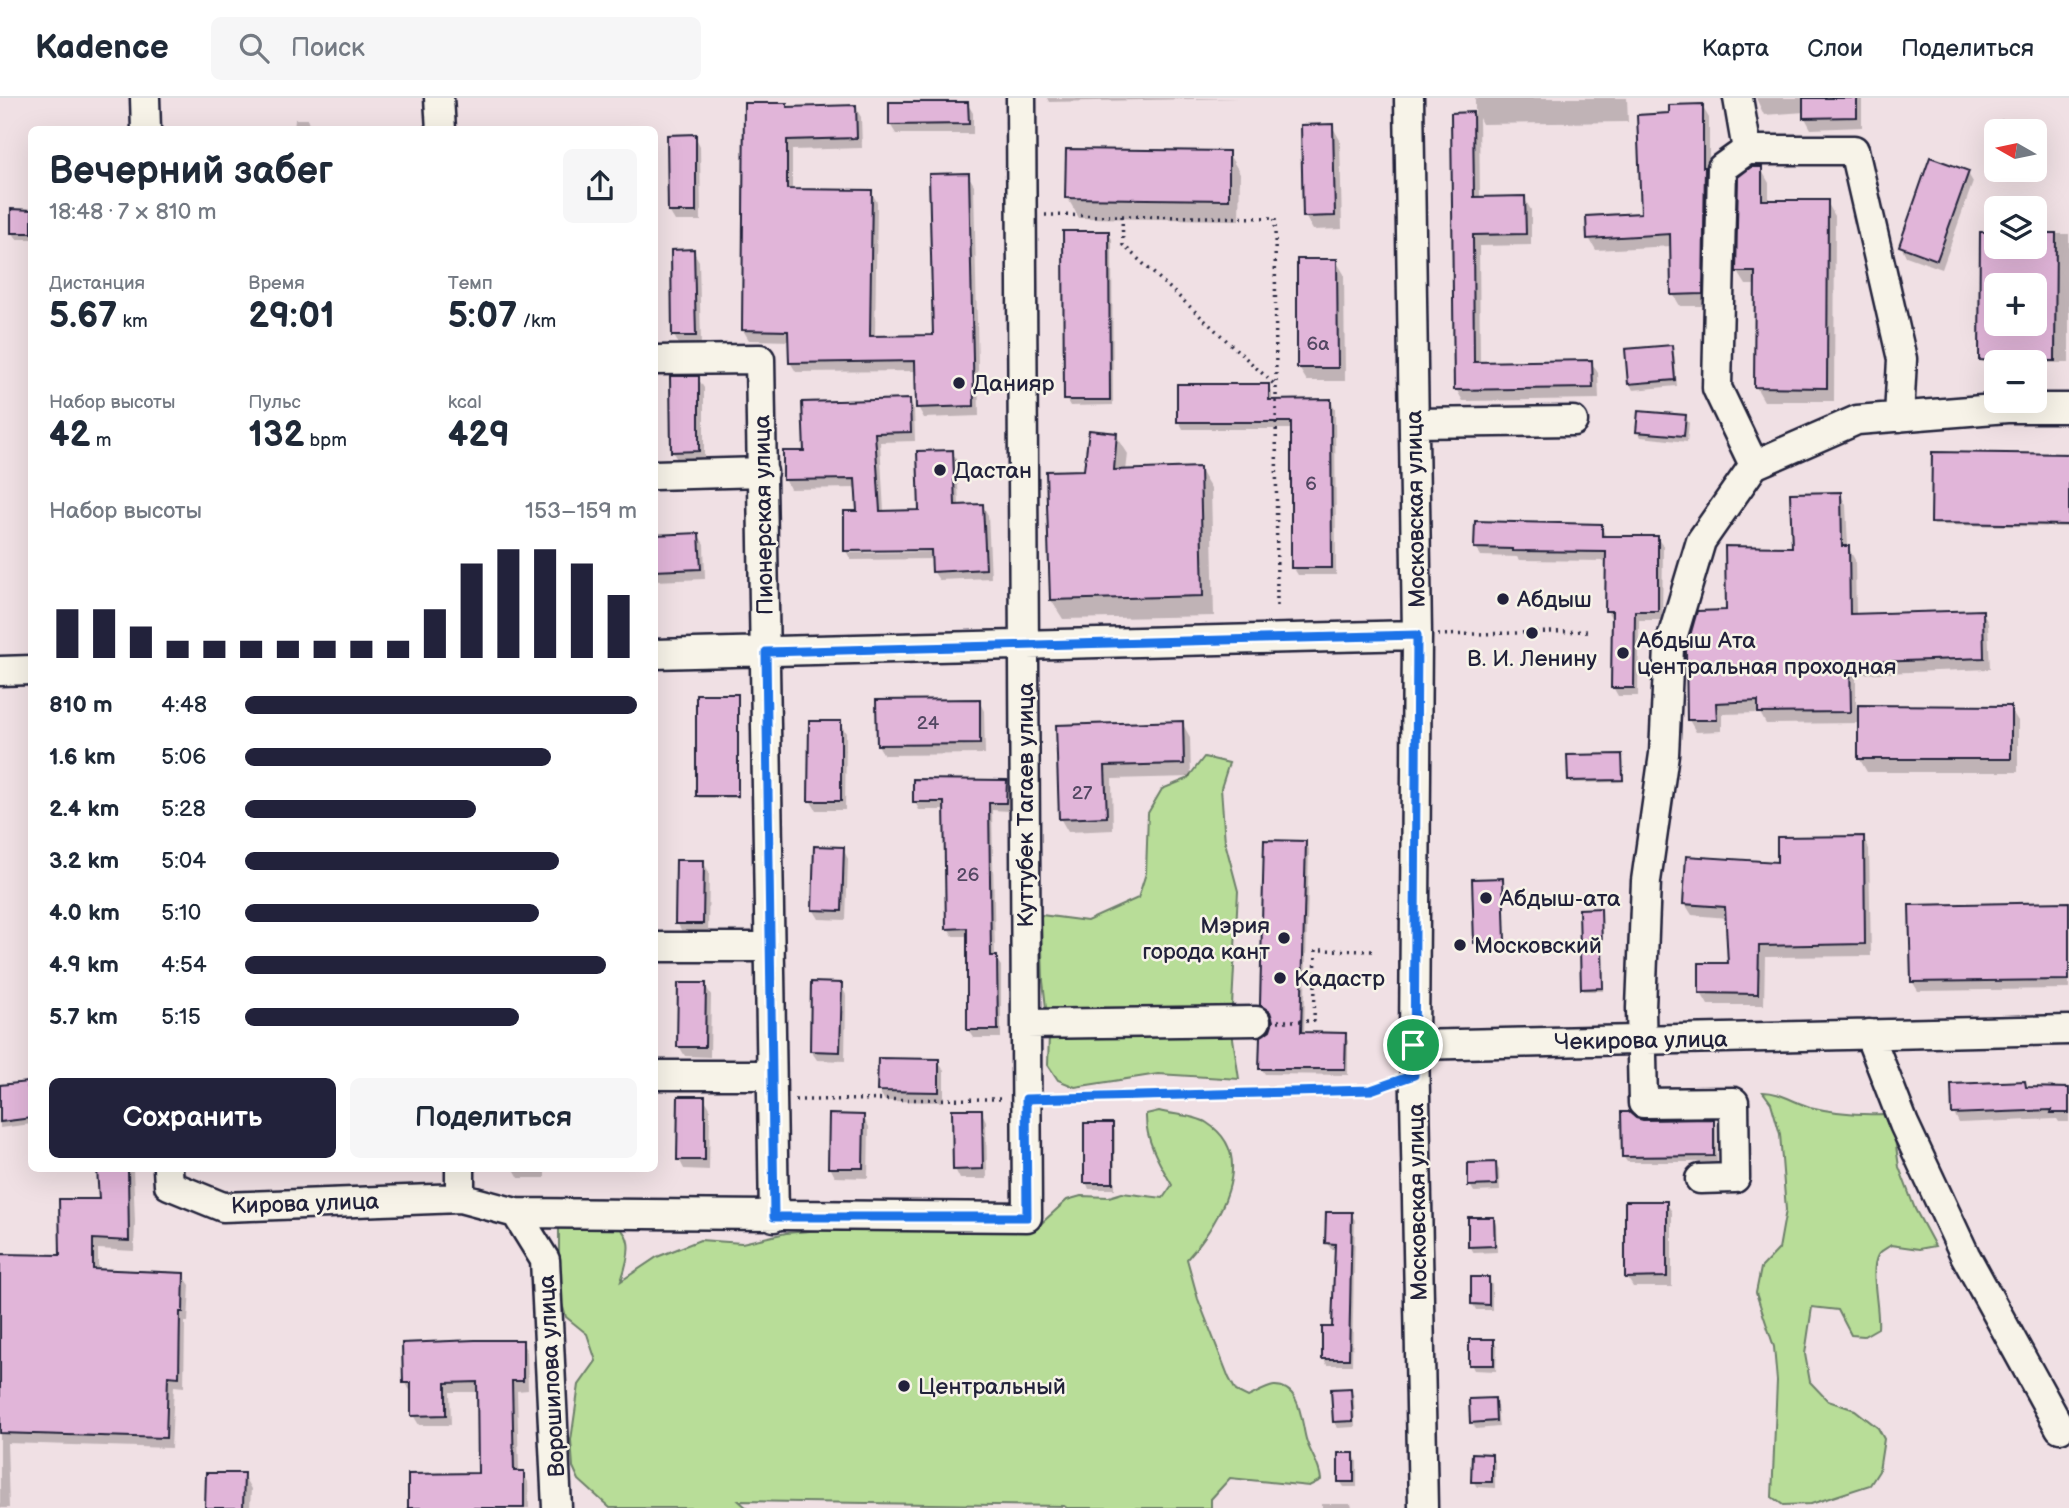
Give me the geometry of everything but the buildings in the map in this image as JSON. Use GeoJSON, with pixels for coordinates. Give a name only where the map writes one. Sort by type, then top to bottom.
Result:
{"type":"FeatureCollection","features":[{"type":"Feature","properties":{"kind":"street"},"geometry":{"type":"LineString","coordinates":[[145,98],[146,126]]}},
{"type":"Feature","properties":{"kind":"street"},"geometry":{"type":"LineString","coordinates":[[439,98],[441,126]]}},
{"type":"Feature","properties":{"kind":"street","name":"Куттубек Тагаев улица"},"geometry":{"type":"LineString","coordinates":[[774,1217],[1027,1217],[1021,98]]}},
{"type":"Feature","properties":{"kind":"street","name":"Московская улица"},"geometry":{"type":"LineString","coordinates":[[1409,98],[1417,635],[1413,1045],[1423,1508]]}},
{"type":"Feature","properties":{"kind":"street"},"geometry":{"type":"LineString","coordinates":[[1738,98],[1747,150]]}},
{"type":"Feature","properties":{"kind":"street"},"geometry":{"type":"LineString","coordinates":[[1754,465],[1717,387],[1722,168],[1747,150],[1854,150],[1902,359],[1899,417]]}},
{"type":"Feature","properties":{"kind":"street","name":"Пионерская улица"},"geometry":{"type":"LineString","coordinates":[[658,360],[760,359],[774,1217]]}},
{"type":"Feature","properties":{"kind":"street"},"geometry":{"type":"LineString","coordinates":[[1700,1179],[1735,1178],[1734,1102],[1643,1104],[1642,1040],[1646,881],[1664,754],[1669,648],[1701,541],[1754,465],[1857,420],[2007,408],[2069,408]]}},
{"type":"Feature","properties":{"kind":"street"},"geometry":{"type":"LineString","coordinates":[[1414,423],[1573,421]]}},
{"type":"Feature","properties":{"kind":"street"},"geometry":{"type":"LineString","coordinates":[[658,475],[763,472]]}},
{"type":"Feature","properties":{"kind":"street"},"geometry":{"type":"LineString","coordinates":[[658,654],[1417,635]]}},
{"type":"Feature","properties":{"kind":"street"},"geometry":{"type":"LineString","coordinates":[[0,671],[28,670]]}},
{"type":"Feature","properties":{"kind":"street"},"geometry":{"type":"LineString","coordinates":[[658,947],[770,947]]}},
{"type":"Feature","properties":{"kind":"street"},"geometry":{"type":"LineString","coordinates":[[1026,1024],[1255,1021]]}},
{"type":"Feature","properties":{"kind":"street","name":"Чекирова улица"},"geometry":{"type":"LineString","coordinates":[[1413,1045],[2069,1030]]}},
{"type":"Feature","properties":{"kind":"street"},"geometry":{"type":"LineString","coordinates":[[1869,1034],[1904,1124],[1965,1255],[2060,1428]]}},
{"type":"Feature","properties":{"kind":"street"},"geometry":{"type":"LineString","coordinates":[[658,1075],[772,1088]]}},
{"type":"Feature","properties":{"kind":"street","name":"Кирова улица"},"geometry":{"type":"LineString","coordinates":[[168,1172],[169,1185],[223,1207],[460,1198]]}},
{"type":"Feature","properties":{"kind":"street"},"geometry":{"type":"LineString","coordinates":[[460,1172],[460,1198],[516,1213],[774,1217]]}},
{"type":"Feature","properties":{"kind":"street","name":"Ворошилова улица"},"geometry":{"type":"LineString","coordinates":[[516,1213],[545,1260],[557,1508]]}},
{"type":"Feature","properties":{"kind":"path"},"geometry":{"type":"LineString","coordinates":[[1022,215],[1275,218],[1277,609]]}},
{"type":"Feature","properties":{"kind":"path"},"geometry":{"type":"LineString","coordinates":[[1122,216],[1123,244],[1276,386]]}},
{"type":"Feature","properties":{"kind":"path"},"geometry":{"type":"LineString","coordinates":[[1417,635],[1590,631]]}},
{"type":"Feature","properties":{"kind":"path"},"geometry":{"type":"LineString","coordinates":[[1255,1021],[1314,1021],[1316,950],[1375,951]]}},
{"type":"Feature","properties":{"kind":"path"},"geometry":{"type":"LineString","coordinates":[[772,1088],[1026,1099],[1371,1090],[1414,1075]]}},
{"type":"Feature","properties":{"kind":"green space"},"geometry":{"type":"Polygon","coordinates":[[[1204,757],[1229,763],[1221,788],[1225,842],[1238,891],[1231,1025],[1239,1079],[1158,1074],[1075,1087],[1058,1080],[1048,1065],[1049,1035],[1043,981],[1041,915],[1087,921],[1138,898],[1146,873],[1148,813],[1162,789],[1187,779],[1204,757]]]}},
{"type":"Feature","properties":{"kind":"green space"},"geometry":{"type":"Polygon","coordinates":[[[1763,1092],[1828,1111],[1883,1114],[1895,1139],[1899,1167],[1915,1209],[1935,1246],[1919,1249],[1891,1245],[1879,1254],[1874,1270],[1878,1328],[1864,1336],[1851,1335],[1838,1310],[1812,1307],[1805,1354],[1810,1382],[1828,1401],[1855,1410],[1878,1428],[1884,1439],[1879,1471],[1870,1485],[1811,1504],[1783,1505],[1772,1497],[1777,1381],[1774,1347],[1756,1293],[1761,1268],[1779,1249],[1786,1210],[1780,1134],[1771,1103],[1763,1092]]]}},
{"type":"Feature","properties":{"kind":"green space"},"geometry":{"type":"Polygon","coordinates":[[[1159,1111],[1202,1120],[1223,1137],[1230,1154],[1232,1172],[1228,1191],[1210,1228],[1187,1259],[1198,1299],[1236,1391],[1248,1397],[1274,1386],[1283,1387],[1295,1398],[1321,1480],[1309,1486],[1230,1478],[1211,1499],[1211,1508],[1067,1508],[739,1501],[747,1508],[610,1508],[579,1480],[573,1467],[571,1440],[579,1385],[596,1361],[587,1334],[566,1317],[562,1304],[559,1228],[587,1218],[613,1224],[621,1229],[626,1236],[628,1252],[621,1281],[657,1257],[700,1240],[742,1243],[786,1233],[881,1225],[1021,1232],[1034,1230],[1067,1200],[1081,1196],[1109,1197],[1122,1193],[1163,1198],[1172,1185],[1154,1151],[1146,1124],[1146,1114],[1159,1111]]]}},
{"type":"Feature","properties":{"kind":"place","name":"Данияр"},"geometry":{"type":"Point","coordinates":[959,383]}},
{"type":"Feature","properties":{"kind":"place","name":"Дастан"},"geometry":{"type":"Point","coordinates":[940,470]}},
{"type":"Feature","properties":{"kind":"place","name":"Абдыш"},"geometry":{"type":"Point","coordinates":[1503,599]}},
{"type":"Feature","properties":{"kind":"place","name":"В. И. Ленину"},"geometry":{"type":"Point","coordinates":[1532,633]}},
{"type":"Feature","properties":{"kind":"place","name":"Абдыш Ата центральная проходная"},"geometry":{"type":"Point","coordinates":[1623,653]}},
{"type":"Feature","properties":{"kind":"place","name":"Абдыш-ата"},"geometry":{"type":"Point","coordinates":[1486,898]}},
{"type":"Feature","properties":{"kind":"place","name":"Мэрия города кант"},"geometry":{"type":"Point","coordinates":[1284,938]}},
{"type":"Feature","properties":{"kind":"place","name":"Московский"},"geometry":{"type":"Point","coordinates":[1460,945]}},
{"type":"Feature","properties":{"kind":"place","name":"Кадастр"},"geometry":{"type":"Point","coordinates":[1280,978]}},
{"type":"Feature","properties":{"kind":"place","name":"Центральный"},"geometry":{"type":"Point","coordinates":[904,1386]}},
{"type":"Feature","properties":{"kind":"route"},"geometry":{"type":"LineString","coordinates":[[1417,635],[1413,1045],[1414,1075],[1371,1090],[1026,1099],[1027,1217],[774,1217],[766,652],[1417,635]]}}]}
